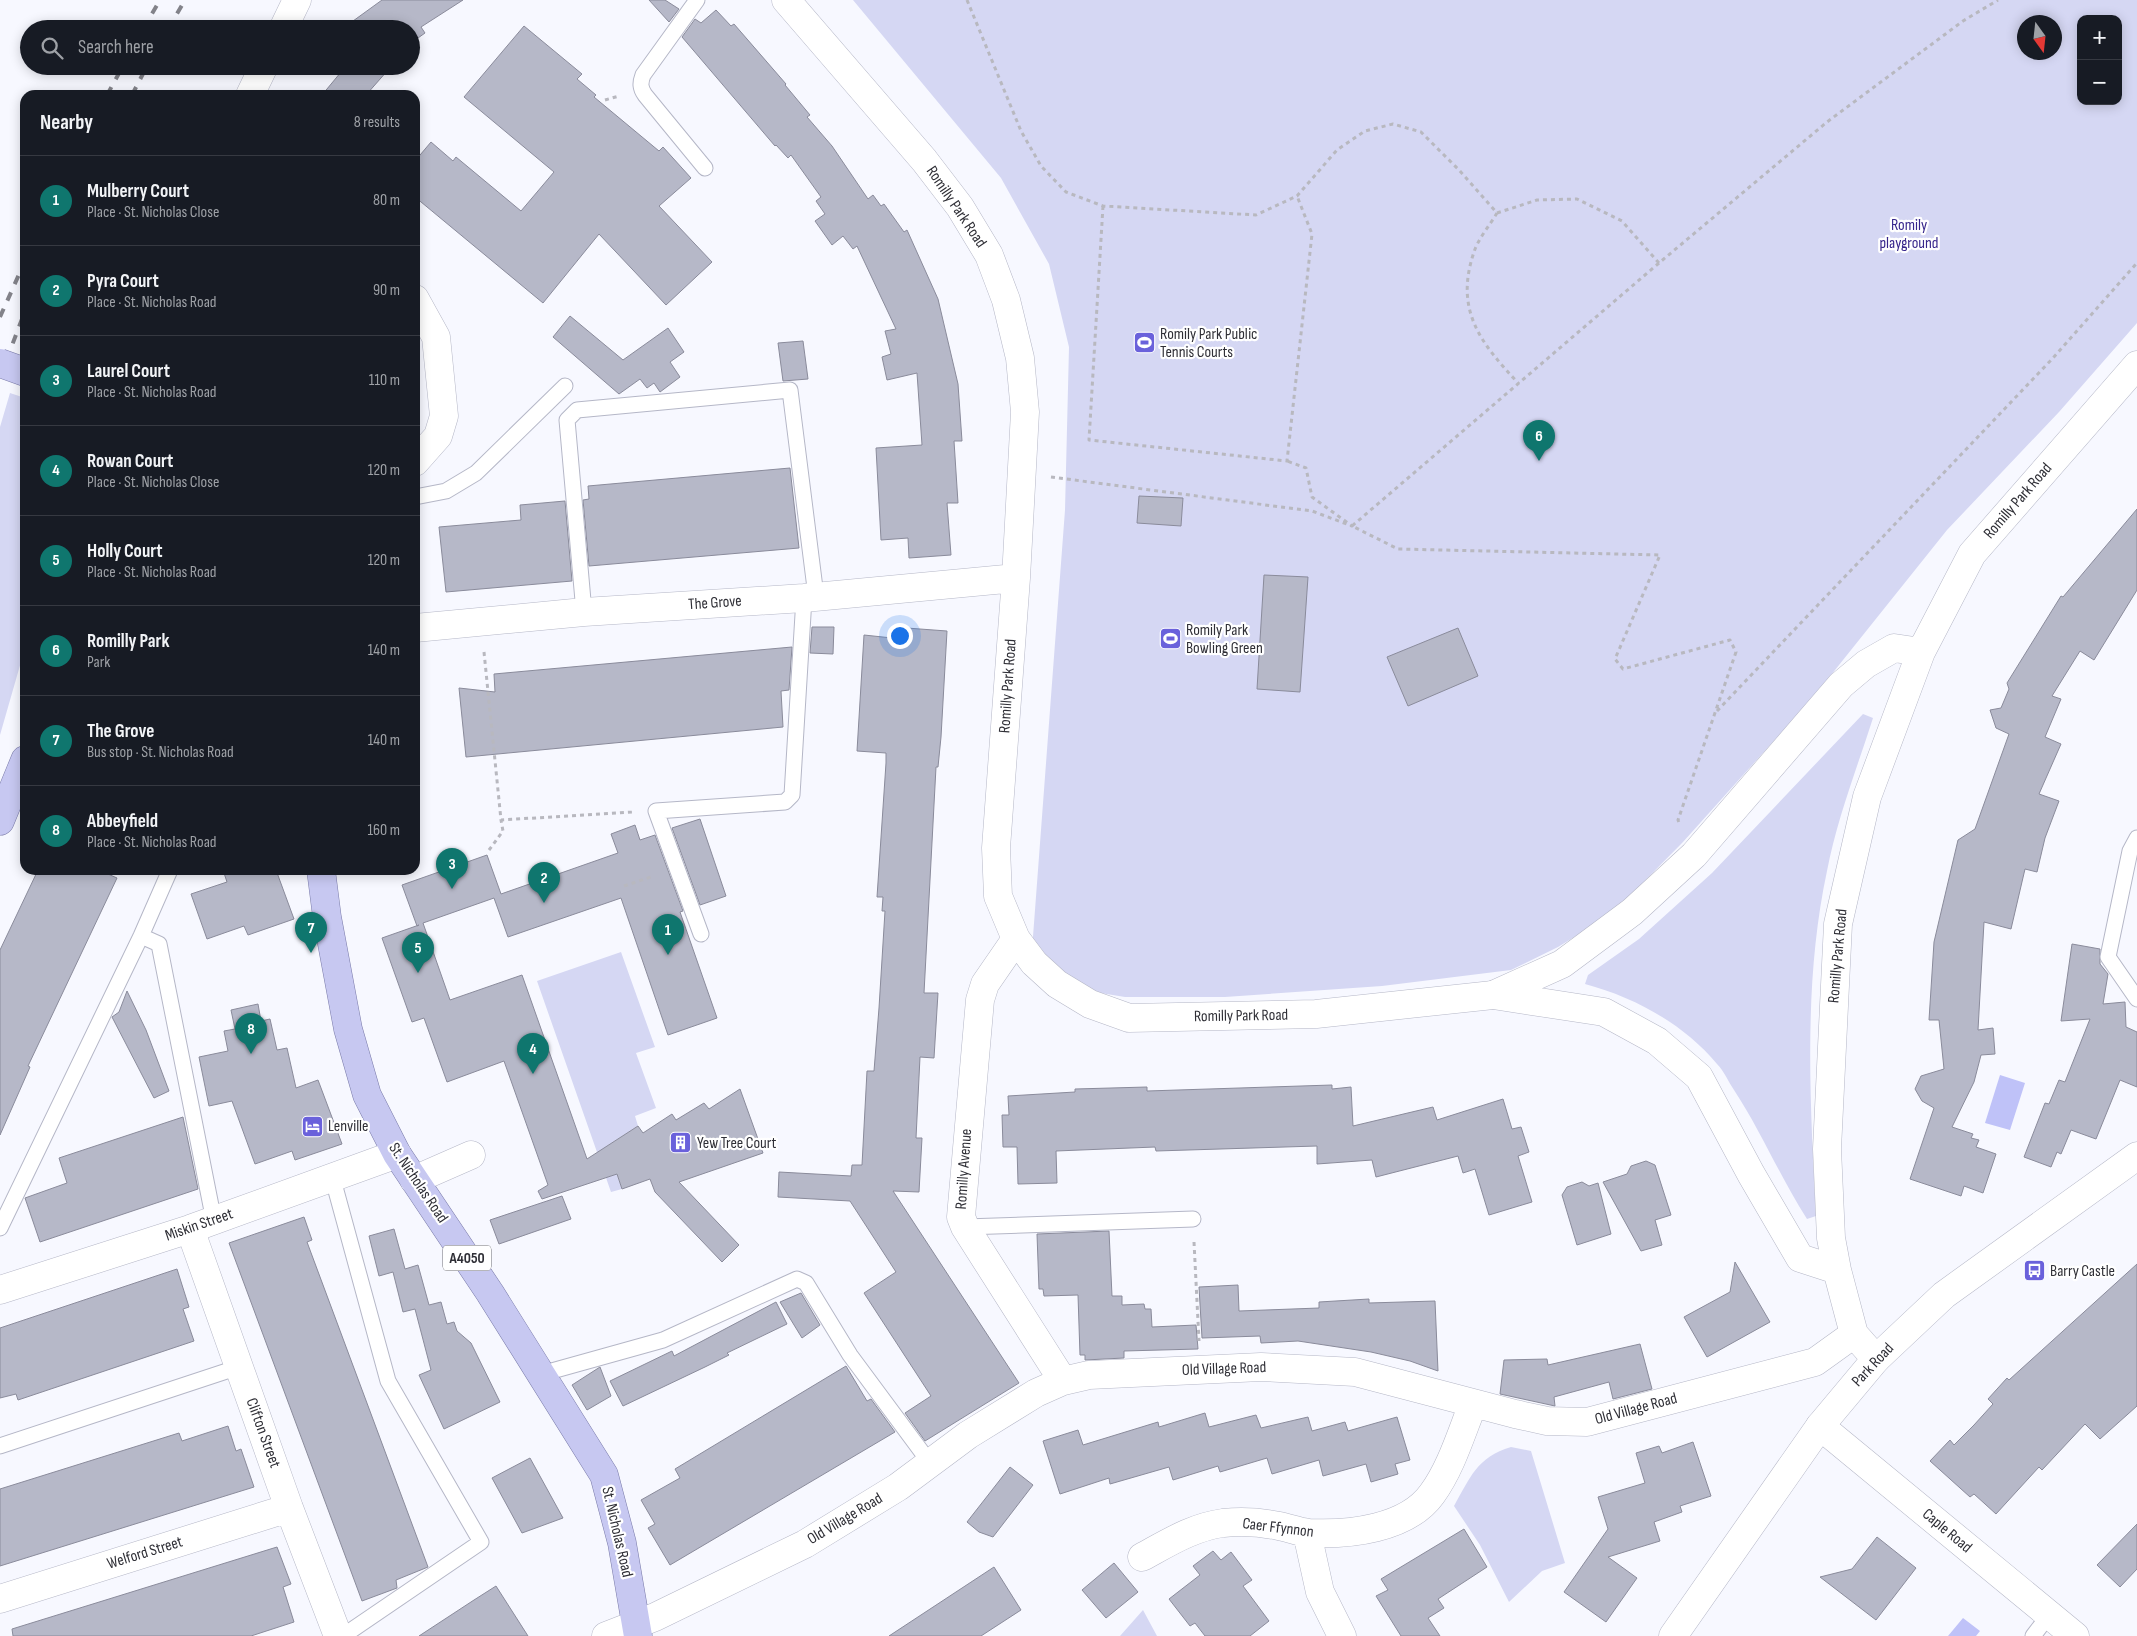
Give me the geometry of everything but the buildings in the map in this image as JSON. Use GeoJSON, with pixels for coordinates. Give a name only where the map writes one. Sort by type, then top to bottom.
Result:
{"type":"FeatureCollection","features":[{"type":"Feature","properties":{"kind":"main road"},"geometry":{"type":"LineString","coordinates":[[0,363],[20,370]]}},
{"type":"Feature","properties":{"kind":"main road"},"geometry":{"type":"LineString","coordinates":[[0,821],[20,772]]}},
{"type":"Feature","properties":{"kind":"main road","name":"St. Nicholas Road"},"geometry":{"type":"LineString","coordinates":[[322,875],[333,952],[357,1063],[375,1114],[396,1154],[444,1223],[604,1475],[622,1543],[637,1630]]}},
{"type":"Feature","properties":{"kind":"street"},"geometry":{"type":"LineString","coordinates":[[287,20],[297,0]]}},
{"type":"Feature","properties":{"kind":"street","name":"Romilly Park Road"},"geometry":{"type":"LineString","coordinates":[[786,0],[924,160],[960,207],[989,255],[1006,300],[1020,358],[1024,412],[1016,578],[996,848],[998,896],[1016,939],[1034,963],[1057,984],[1090,1004],[1129,1018],[1316,1014],[1493,995],[1604,1012],[1657,1041],[1699,1077],[1751,1174],[1800,1258],[1837,1270]]}},
{"type":"Feature","properties":{"kind":"street"},"geometry":{"type":"LineString","coordinates":[[252,90],[260,75]]}},
{"type":"Feature","properties":{"kind":"street"},"geometry":{"type":"LineString","coordinates":[[420,308],[436,337],[444,416],[438,436],[420,456]]}},
{"type":"Feature","properties":{"kind":"street","name":"Romilly Park Road"},"geometry":{"type":"LineString","coordinates":[[1876,1359],[1854,1334],[1837,1270],[1832,1238],[1827,1149],[1838,924],[1867,797],[1921,652],[1972,554],[2137,365]]}},
{"type":"Feature","properties":{"kind":"street","name":"The Grove"},"geometry":{"type":"LineString","coordinates":[[420,628],[584,612],[810,597],[1016,578]]}},
{"type":"Feature","properties":{"kind":"street","name":"Romilly Park Road"},"geometry":{"type":"LineString","coordinates":[[1493,995],[1562,964],[1632,912],[1694,855],[1841,686],[1866,664],[1894,648],[1921,652]]}},
{"type":"Feature","properties":{"kind":"street","name":"Romilly Avenue"},"geometry":{"type":"LineString","coordinates":[[1016,939],[985,984],[980,1000],[961,1216],[965,1227],[1063,1381]]}},
{"type":"Feature","properties":{"kind":"street","name":"Miskin Street"},"geometry":{"type":"LineString","coordinates":[[0,1290],[202,1225],[396,1154]]}},
{"type":"Feature","properties":{"kind":"street"},"geometry":{"type":"LineString","coordinates":[[414,1180],[471,1155]]}},
{"type":"Feature","properties":{"kind":"street","name":"Park Road"},"geometry":{"type":"LineString","coordinates":[[1673,1636],[1820,1426],[1876,1359],[1944,1295],[2137,1156]]}},
{"type":"Feature","properties":{"kind":"street","name":"Clifton Street"},"geometry":{"type":"LineString","coordinates":[[202,1225],[239,1367],[289,1508],[338,1636]]}},
{"type":"Feature","properties":{"kind":"street","name":"Old Village Road"},"geometry":{"type":"LineString","coordinates":[[606,1636],[637,1630],[655,1617],[805,1544],[898,1487],[968,1435],[1036,1394],[1063,1381],[1089,1375],[1261,1367],[1355,1372],[1473,1404],[1547,1421],[1587,1422],[1815,1362],[1854,1334]]}},
{"type":"Feature","properties":{"kind":"street","name":"Caer Ffynnon"},"geometry":{"type":"LineString","coordinates":[[1142,1557],[1191,1531],[1221,1524],[1249,1522],[1307,1533],[1334,1533],[1387,1524],[1414,1513],[1431,1496],[1443,1475],[1473,1404]]}},
{"type":"Feature","properties":{"kind":"street","name":"Caple Road"},"geometry":{"type":"LineString","coordinates":[[1820,1426],[2041,1626],[2075,1636]]}},
{"type":"Feature","properties":{"kind":"street","name":"Welford Street"},"geometry":{"type":"LineString","coordinates":[[0,1598],[289,1508]]}},
{"type":"Feature","properties":{"kind":"street"},"geometry":{"type":"LineString","coordinates":[[1307,1533],[1320,1592],[1342,1636]]}},
{"type":"Feature","properties":{"kind":"lane"},"geometry":{"type":"LineString","coordinates":[[697,0],[643,74],[640,81],[641,89],[645,95],[704,168]]}},
{"type":"Feature","properties":{"kind":"lane"},"geometry":{"type":"LineString","coordinates":[[420,496],[446,491],[476,472],[565,386]]}},
{"type":"Feature","properties":{"kind":"lane"},"geometry":{"type":"LineString","coordinates":[[584,612],[567,420],[577,410],[790,390],[810,597],[792,795],[785,802],[656,811],[701,934]]}},
{"type":"Feature","properties":{"kind":"lane"},"geometry":{"type":"LineString","coordinates":[[2137,838],[2130,851],[2108,957],[2137,999]]}},
{"type":"Feature","properties":{"kind":"lane"},"geometry":{"type":"LineString","coordinates":[[0,1228],[141,936],[168,875]]}},
{"type":"Feature","properties":{"kind":"lane"},"geometry":{"type":"LineString","coordinates":[[141,936],[159,944],[202,1225]]}},
{"type":"Feature","properties":{"kind":"lane"},"geometry":{"type":"LineString","coordinates":[[332,1176],[388,1382],[480,1542],[343,1636]]}},
{"type":"Feature","properties":{"kind":"lane"},"geometry":{"type":"LineString","coordinates":[[965,1227],[1193,1219]]}},
{"type":"Feature","properties":{"kind":"lane"},"geometry":{"type":"LineString","coordinates":[[541,1374],[663,1340],[797,1279],[806,1283],[850,1355],[930,1463]]}},
{"type":"Feature","properties":{"kind":"lane"},"geometry":{"type":"LineString","coordinates":[[0,1446],[239,1367]]}},
{"type":"Feature","properties":{"kind":"path"},"geometry":{"type":"LineString","coordinates":[[966,0],[1020,131],[1041,166],[1066,192],[1103,206],[1256,215],[1297,196],[1337,150],[1365,130],[1393,124],[1421,132],[1498,213]]}},
{"type":"Feature","properties":{"kind":"path"},"geometry":{"type":"LineString","coordinates":[[1352,526],[1827,122],[1963,20],[1998,0]]}},
{"type":"Feature","properties":{"kind":"path"},"geometry":{"type":"LineString","coordinates":[[1287,461],[1312,234],[1297,196]]}},
{"type":"Feature","properties":{"kind":"path"},"geometry":{"type":"LineString","coordinates":[[1519,384],[1493,356],[1472,322],[1467,288],[1474,251],[1498,213],[1537,200],[1577,199],[1622,221],[1659,263]]}},
{"type":"Feature","properties":{"kind":"path"},"geometry":{"type":"LineString","coordinates":[[1103,206],[1089,440],[1287,461],[1306,468],[1312,497],[1352,526]]}},
{"type":"Feature","properties":{"kind":"path"},"geometry":{"type":"LineString","coordinates":[[1715,714],[2053,358],[2137,262]]}},
{"type":"Feature","properties":{"kind":"path"},"geometry":{"type":"LineString","coordinates":[[1021,473],[1312,511],[1352,526],[1398,549],[1660,555],[1614,659],[1623,669],[1730,640],[1736,652],[1678,820],[1694,855]]}},
{"type":"Feature","properties":{"kind":"path"},"geometry":{"type":"LineString","coordinates":[[481,622],[503,830],[488,850]]}},
{"type":"Feature","properties":{"kind":"path"},"geometry":{"type":"LineString","coordinates":[[501,820],[656,811]]}},
{"type":"Feature","properties":{"kind":"path"},"geometry":{"type":"LineString","coordinates":[[624,886],[653,876]]}},
{"type":"Feature","properties":{"kind":"path"},"geometry":{"type":"LineString","coordinates":[[1193,1219],[1200,1370]]}},
{"type":"Feature","properties":{"kind":"green space","name":"Romily playground"},"geometry":{"type":"Polygon","coordinates":[[[853,0],[2137,0],[2137,323],[2059,412],[1947,530],[1815,695],[1683,842],[1613,913],[1558,947],[1511,970],[1382,986],[1225,997],[1125,997],[1070,988],[1032,950],[1065,510],[1069,347],[1049,264],[1001,178],[853,0]]]}},
{"type":"Feature","properties":{"kind":"green space"},"geometry":{"type":"Polygon","coordinates":[[[10,393],[20,396],[20,665],[0,735],[0,427],[10,393]]]}},
{"type":"Feature","properties":{"kind":"green space"},"geometry":{"type":"Polygon","coordinates":[[[1863,714],[1873,718],[1831,852],[1819,913],[1814,956],[1810,1042],[1816,1216],[1807,1219],[1744,1106],[1722,1070],[1704,1050],[1674,1025],[1640,1004],[1585,984],[1588,975],[1639,939],[1712,873],[1863,714]]]}},
{"type":"Feature","properties":{"kind":"green space"},"geometry":{"type":"Polygon","coordinates":[[[621,952],[655,1047],[636,1053],[656,1108],[635,1116],[638,1126],[607,1146],[622,1189],[611,1192],[537,981],[621,952]]]}},
{"type":"Feature","properties":{"kind":"green space"},"geometry":{"type":"Polygon","coordinates":[[[1511,1447],[1531,1451],[1565,1563],[1542,1571],[1509,1602],[1480,1545],[1454,1506],[1470,1478],[1482,1463],[1499,1451],[1511,1447]]]}},
{"type":"Feature","properties":{"kind":"green space"},"geometry":{"type":"Polygon","coordinates":[[[1143,1610],[1157,1636],[1120,1636],[1143,1610]]]}},
{"type":"Feature","properties":{"kind":"water"},"geometry":{"type":"Polygon","coordinates":[[[2000,1075],[2025,1083],[2010,1130],[1985,1123],[2000,1075]]]}},
{"type":"Feature","properties":{"kind":"water"},"geometry":{"type":"Polygon","coordinates":[[[1963,1618],[1980,1631],[1976,1636],[1948,1636],[1963,1618]]]}},
{"type":"Feature","properties":{"kind":"railway"},"geometry":{"type":"LineString","coordinates":[[148,20],[160,0]]}},
{"type":"Feature","properties":{"kind":"railway"},"geometry":{"type":"LineString","coordinates":[[173,20],[185,0]]}},
{"type":"Feature","properties":{"kind":"railway"},"geometry":{"type":"LineString","coordinates":[[110,90],[118,75]]}},
{"type":"Feature","properties":{"kind":"railway"},"geometry":{"type":"LineString","coordinates":[[135,90],[142,75]]}},
{"type":"Feature","properties":{"kind":"railway"},"geometry":{"type":"LineString","coordinates":[[0,317],[20,272]]}},
{"type":"Feature","properties":{"kind":"railway"},"geometry":{"type":"LineString","coordinates":[[0,377],[20,324]]}},
{"type":"Feature","properties":{"kind":"place","name":"Romily Park Public Tennis Courts"},"geometry":{"type":"Point","coordinates":[1144,343]}},
{"type":"Feature","properties":{"kind":"place","name":"Romilly Park"},"geometry":{"type":"Point","coordinates":[1539,461]}},
{"type":"Feature","properties":{"kind":"place","name":"Romily Park Bowling Green"},"geometry":{"type":"Point","coordinates":[1170,639]}},
{"type":"Feature","properties":{"kind":"place","name":"Laurel Court"},"geometry":{"type":"Point","coordinates":[452,889]}},
{"type":"Feature","properties":{"kind":"place","name":"Pyra Court"},"geometry":{"type":"Point","coordinates":[544,903]}},
{"type":"Feature","properties":{"kind":"place","name":"The Grove"},"geometry":{"type":"Point","coordinates":[311,953]}},
{"type":"Feature","properties":{"kind":"place","name":"Mulberry Court"},"geometry":{"type":"Point","coordinates":[668,955]}},
{"type":"Feature","properties":{"kind":"place","name":"Holly Court"},"geometry":{"type":"Point","coordinates":[418,973]}},
{"type":"Feature","properties":{"kind":"place","name":"Abbeyfield"},"geometry":{"type":"Point","coordinates":[251,1054]}},
{"type":"Feature","properties":{"kind":"place","name":"Rowan Court"},"geometry":{"type":"Point","coordinates":[533,1074]}},
{"type":"Feature","properties":{"kind":"place","name":"Lenville"},"geometry":{"type":"Point","coordinates":[312,1126]}},
{"type":"Feature","properties":{"kind":"place","name":"Yew Tree Court"},"geometry":{"type":"Point","coordinates":[681,1143]}},
{"type":"Feature","properties":{"kind":"place","name":"Barry Castle"},"geometry":{"type":"Point","coordinates":[2034,1271]}}]}
